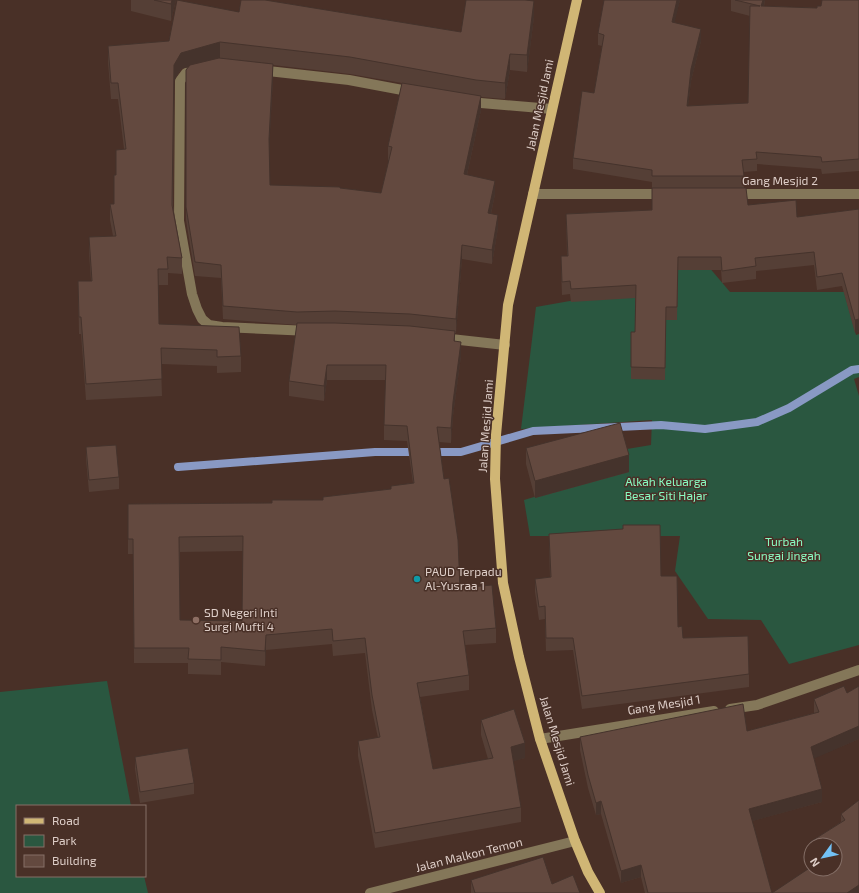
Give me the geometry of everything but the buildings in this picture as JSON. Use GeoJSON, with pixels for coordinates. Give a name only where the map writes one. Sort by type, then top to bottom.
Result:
{"type":"FeatureCollection","features":[{"type":"Feature","properties":{"kind":"main road","name":"Jalan Mesjid Jami"},"geometry":{"type":"LineString","coordinates":[[577,0],[508,305],[496,435],[495,479],[503,582],[519,657],[540,739],[575,841],[588,872],[600,893]]}},
{"type":"Feature","properties":{"kind":"street"},"geometry":{"type":"LineString","coordinates":[[212,67],[186,73],[180,81],[179,221],[192,294],[197,309],[202,319],[209,324],[222,327],[287,332],[319,331]]}},
{"type":"Feature","properties":{"kind":"street"},"geometry":{"type":"LineString","coordinates":[[250,69],[349,80],[420,93]]}},
{"type":"Feature","properties":{"kind":"street"},"geometry":{"type":"LineString","coordinates":[[459,100],[475,103],[552,108]]}},
{"type":"Feature","properties":{"kind":"street"},"geometry":{"type":"LineString","coordinates":[[533,194],[672,194]]}},
{"type":"Feature","properties":{"kind":"street","name":"Gang Mesjid 2"},"geometry":{"type":"LineString","coordinates":[[719,194],[859,194]]}},
{"type":"Feature","properties":{"kind":"street"},"geometry":{"type":"LineString","coordinates":[[432,337],[505,345]]}},
{"type":"Feature","properties":{"kind":"street","name":"Gang Mesjid 1"},"geometry":{"type":"LineString","coordinates":[[540,739],[671,717],[757,705],[859,670]]}},
{"type":"Feature","properties":{"kind":"street","name":"Jalan Malkon Temon"},"geometry":{"type":"LineString","coordinates":[[370,893],[575,841]]}},
{"type":"Feature","properties":{"kind":"green space","name":"Turbah Sungai Jingah"},"geometry":{"type":"Polygon","coordinates":[[[708,266],[730,292],[844,292],[856,335],[859,334],[859,377],[854,379],[859,396],[859,645],[789,664],[761,620],[708,619],[675,571],[680,536],[530,536],[524,500],[578,484],[621,450],[651,445],[652,420],[521,429],[536,307],[626,291],[628,272],[708,266]]]}},
{"type":"Feature","properties":{"kind":"green space"},"geometry":{"type":"Polygon","coordinates":[[[107,681],[131,805],[16,805],[16,877],[144,877],[148,893],[0,893],[0,692],[107,681]]]}},
{"type":"Feature","properties":{"kind":"waterway"},"geometry":{"type":"LineString","coordinates":[[431,452],[461,452],[533,431],[661,425],[705,429],[757,422],[789,408],[852,370],[859,369]]}},
{"type":"Feature","properties":{"kind":"waterway"},"geometry":{"type":"LineString","coordinates":[[178,467],[375,452],[419,452]]}},
{"type":"Feature","properties":{"kind":"place","name":"PAUD Terpadu Al-Yusraa 1"},"geometry":{"type":"Point","coordinates":[417,579]}},
{"type":"Feature","properties":{"kind":"place","name":"SD Negeri Inti Surgi Mufti 4"},"geometry":{"type":"Point","coordinates":[196,620]}},
{"type":"Feature","properties":{"kind":"park label","name":"Alkah Keluarga Besar Siti Hajar"},"geometry":{"type":"Point","coordinates":[666,489]}}]}
